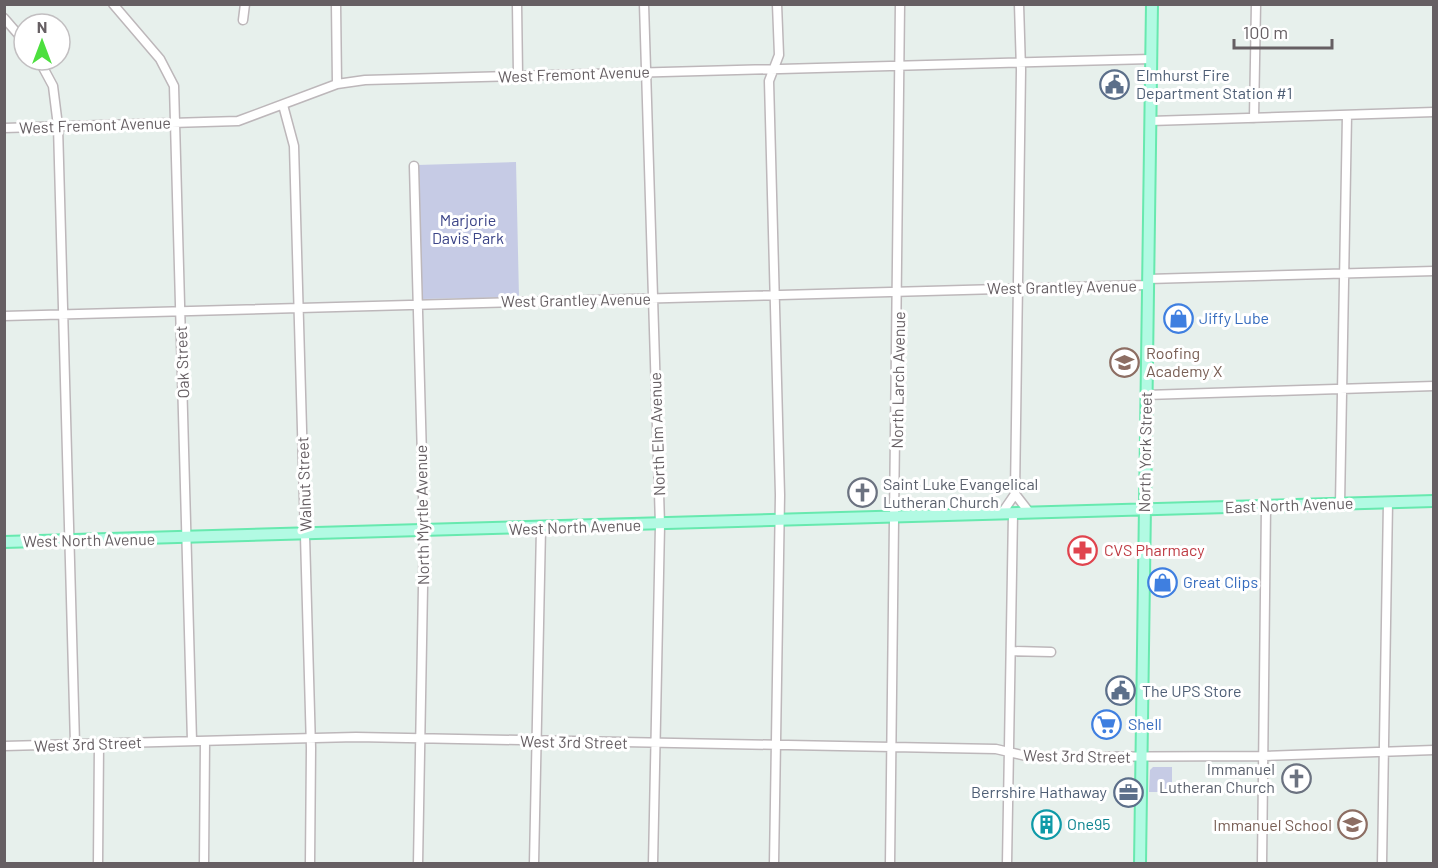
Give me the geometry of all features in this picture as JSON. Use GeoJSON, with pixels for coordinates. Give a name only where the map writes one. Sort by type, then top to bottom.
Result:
{"type":"FeatureCollection","features":[{"type":"Feature","properties":{"kind":"main road","name":"North York Street"},"geometry":{"type":"LineString","coordinates":[[1140,864],[1152,4]]}},
{"type":"Feature","properties":{"kind":"main road","name":"East North Avenue"},"geometry":{"type":"LineString","coordinates":[[1144,509],[1434,501]]}},
{"type":"Feature","properties":{"kind":"main road","name":"West North Avenue"},"geometry":{"type":"LineString","coordinates":[[4,542],[660,525],[1144,509]]}},
{"type":"Feature","properties":{"kind":"street","name":"Oak Street"},"geometry":{"type":"LineString","coordinates":[[113,4],[165,67],[174,86],[192,741]]}},
{"type":"Feature","properties":{"kind":"street"},"geometry":{"type":"LineString","coordinates":[[243,20],[244,4]]}},
{"type":"Feature","properties":{"kind":"street"},"geometry":{"type":"LineString","coordinates":[[336,4],[337,84]]}},
{"type":"Feature","properties":{"kind":"street"},"geometry":{"type":"LineString","coordinates":[[517,4],[518,75]]}},
{"type":"Feature","properties":{"kind":"street","name":"North Elm Avenue"},"geometry":{"type":"LineString","coordinates":[[644,4],[660,525],[653,864]]}},
{"type":"Feature","properties":{"kind":"street"},"geometry":{"type":"LineString","coordinates":[[774,864],[780,495],[769,81],[779,55],[777,4]]}},
{"type":"Feature","properties":{"kind":"street","name":"North Larch Avenue"},"geometry":{"type":"LineString","coordinates":[[890,864],[902,66],[900,4]]}},
{"type":"Feature","properties":{"kind":"street"},"geometry":{"type":"LineString","coordinates":[[1007,864],[1011,651],[1008,513],[1016,494],[1020,4]]}},
{"type":"Feature","properties":{"kind":"street"},"geometry":{"type":"LineString","coordinates":[[1254,118],[1256,4]]}},
{"type":"Feature","properties":{"kind":"street","name":"West Fremont Avenue"},"geometry":{"type":"LineString","coordinates":[[4,128],[238,120],[337,84],[365,80],[1151,59]]}},
{"type":"Feature","properties":{"kind":"street"},"geometry":{"type":"LineString","coordinates":[[45,72],[53,86],[58,126],[75,744]]}},
{"type":"Feature","properties":{"kind":"street","name":"Walnut Street"},"geometry":{"type":"LineString","coordinates":[[283,105],[294,140],[306,535],[310,864]]}},
{"type":"Feature","properties":{"kind":"street"},"geometry":{"type":"LineString","coordinates":[[1150,121],[1434,112]]}},
{"type":"Feature","properties":{"kind":"street"},"geometry":{"type":"LineString","coordinates":[[1340,504],[1347,115]]}},
{"type":"Feature","properties":{"kind":"street","name":"North Myrtle Avenue"},"geometry":{"type":"LineString","coordinates":[[414,166],[424,531],[418,864]]}},
{"type":"Feature","properties":{"kind":"street","name":"West Grantley Avenue"},"geometry":{"type":"LineString","coordinates":[[4,316],[1019,288],[1434,271]]}},
{"type":"Feature","properties":{"kind":"street"},"geometry":{"type":"LineString","coordinates":[[1146,395],[1434,386]]}},
{"type":"Feature","properties":{"kind":"street"},"geometry":{"type":"LineString","coordinates":[[1016,494],[1029,513]]}},
{"type":"Feature","properties":{"kind":"street"},"geometry":{"type":"LineString","coordinates":[[1382,864],[1388,502]]}},
{"type":"Feature","properties":{"kind":"street"},"geometry":{"type":"LineString","coordinates":[[1262,864],[1266,506]]}},
{"type":"Feature","properties":{"kind":"street"},"geometry":{"type":"LineString","coordinates":[[534,864],[541,528]]}},
{"type":"Feature","properties":{"kind":"street"},"geometry":{"type":"LineString","coordinates":[[1011,651],[1051,652]]}},
{"type":"Feature","properties":{"kind":"street","name":"West 3rd Street"},"geometry":{"type":"LineString","coordinates":[[4,746],[310,737],[996,749],[1030,757],[1263,756],[1434,750]]}},
{"type":"Feature","properties":{"kind":"street"},"geometry":{"type":"LineString","coordinates":[[204,864],[205,741]]}},
{"type":"Feature","properties":{"kind":"street"},"geometry":{"type":"LineString","coordinates":[[98,864],[99,744]]}},
{"type":"Feature","properties":{"kind":"green space","name":"Marjorie Davis Park"},"geometry":{"type":"Polygon","coordinates":[[[516,162],[519,297],[422,299],[417,165],[516,162]]]}},
{"type":"Feature","properties":{"kind":"green space"},"geometry":{"type":"Polygon","coordinates":[[[1153,767],[1172,767],[1172,792],[1149,792],[1150,770],[1153,767]]]}},
{"type":"Feature","properties":{"kind":"place","name":"Elmhurst Fire Department Station #1"},"geometry":{"type":"Point","coordinates":[1115,84]}},
{"type":"Feature","properties":{"kind":"place","name":"Jiffy Lube"},"geometry":{"type":"Point","coordinates":[1178,318]}},
{"type":"Feature","properties":{"kind":"place","name":"Roofing Academy X"},"geometry":{"type":"Point","coordinates":[1125,362]}},
{"type":"Feature","properties":{"kind":"place","name":"Saint Luke Evangelical Lutheran Church"},"geometry":{"type":"Point","coordinates":[862,493]}},
{"type":"Feature","properties":{"kind":"place","name":"CVS Pharmacy"},"geometry":{"type":"Point","coordinates":[1083,550]}},
{"type":"Feature","properties":{"kind":"place","name":"Great Clips"},"geometry":{"type":"Point","coordinates":[1162,582]}},
{"type":"Feature","properties":{"kind":"place","name":"The UPS Store"},"geometry":{"type":"Point","coordinates":[1121,691]}},
{"type":"Feature","properties":{"kind":"place","name":"Shell"},"geometry":{"type":"Point","coordinates":[1107,724]}},
{"type":"Feature","properties":{"kind":"place","name":"Immanuel Lutheran Church"},"geometry":{"type":"Point","coordinates":[1296,778]}},
{"type":"Feature","properties":{"kind":"place","name":"Berrshire Hathaway"},"geometry":{"type":"Point","coordinates":[1128,792]}},
{"type":"Feature","properties":{"kind":"place","name":"One95"},"geometry":{"type":"Point","coordinates":[1046,824]}},
{"type":"Feature","properties":{"kind":"place","name":"Immanuel School"},"geometry":{"type":"Point","coordinates":[1353,825]}}]}
